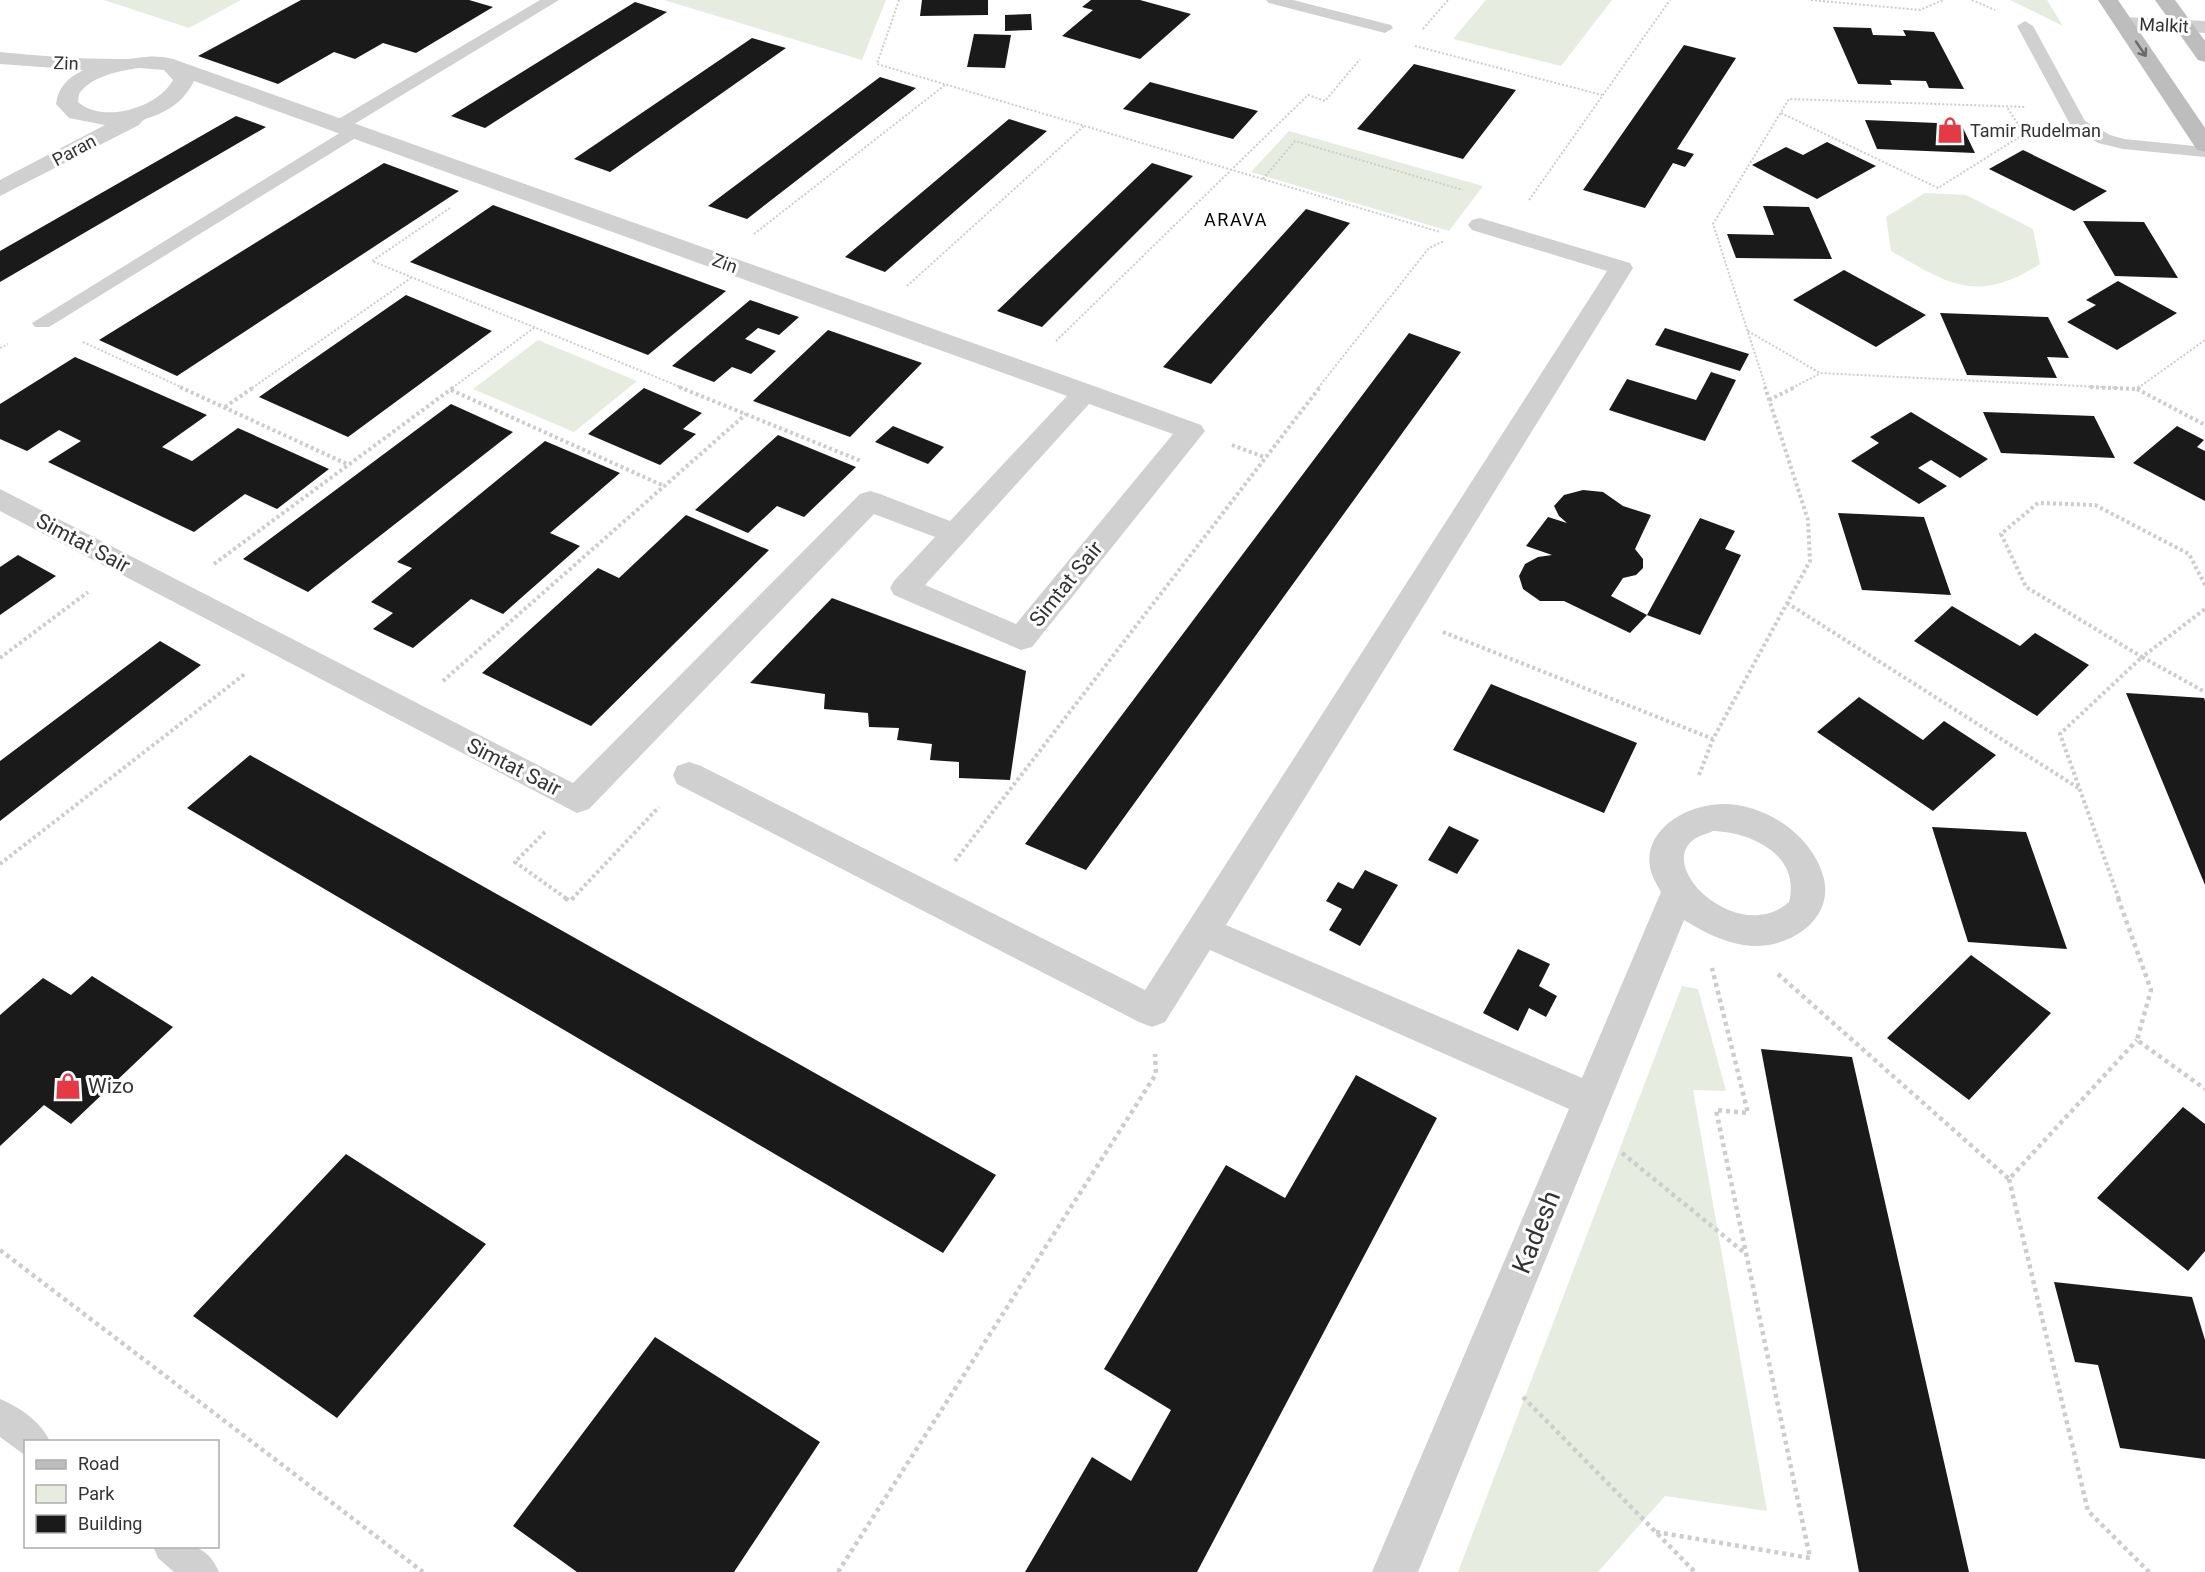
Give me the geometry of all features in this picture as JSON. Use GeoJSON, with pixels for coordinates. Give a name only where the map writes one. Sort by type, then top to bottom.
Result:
{"type":"FeatureCollection","features":[{"type":"Feature","properties":{"kind":"main road"},"geometry":{"type":"LineString","coordinates":[[2108,0],[2205,145]]}},
{"type":"Feature","properties":{"kind":"main road"},"geometry":{"type":"LineString","coordinates":[[2165,0],[2205,56]]}},
{"type":"Feature","properties":{"kind":"street","name":"Malkit"},"geometry":{"type":"LineString","coordinates":[[2124,23],[2205,27]]}},
{"type":"Feature","properties":{"kind":"street","name":"Zin"},"geometry":{"type":"LineString","coordinates":[[0,58],[61,64],[159,63],[174,67],[349,127],[1191,431]]}},
{"type":"Feature","properties":{"kind":"street","name":"Paran"},"geometry":{"type":"LineString","coordinates":[[0,189],[49,148],[64,128],[72,88],[85,78],[104,69],[133,63]]}},
{"type":"Feature","properties":{"kind":"street"},"geometry":{"type":"LineString","coordinates":[[158,106],[180,91],[184,80],[183,75],[174,67]]}},
{"type":"Feature","properties":{"kind":"street","name":"Zin"},"geometry":{"type":"LineString","coordinates":[[0,68],[54,86],[62,90],[68,104],[82,116],[101,118],[124,117],[198,95],[258,95]]}},
{"type":"Feature","properties":{"kind":"street","name":"Paran"},"geometry":{"type":"LineString","coordinates":[[0,189],[158,106]]}},
{"type":"Feature","properties":{"kind":"street"},"geometry":{"type":"LineString","coordinates":[[689,775],[1152,1011],[1621,268],[1480,232]]}},
{"type":"Feature","properties":{"kind":"street","name":"Simtat Sair"},"geometry":{"type":"LineString","coordinates":[[1085,393],[905,588],[1021,639],[1191,431]]}},
{"type":"Feature","properties":{"kind":"street","name":"Simtat Sair"},"geometry":{"type":"LineString","coordinates":[[0,499],[577,800],[870,501],[954,534]]}},
{"type":"Feature","properties":{"kind":"street"},"geometry":{"type":"LineString","coordinates":[[1711,818],[1744,821],[1776,835],[1788,844],[1803,865],[1809,886],[1805,907],[1798,915],[1777,928],[1765,931],[1737,929],[1699,910],[1671,880],[1666,859],[1672,840],[1679,832],[1699,820],[1711,818]]}},
{"type":"Feature","properties":{"kind":"street","name":"Kadesh"},"geometry":{"type":"LineString","coordinates":[[1395,1572],[1586,1110],[1699,910]]}},
{"type":"Feature","properties":{"kind":"street"},"geometry":{"type":"LineString","coordinates":[[1203,931],[1586,1110]]}},
{"type":"Feature","properties":{"kind":"lane"},"geometry":{"type":"LineString","coordinates":[[42,323],[550,0]]}},
{"type":"Feature","properties":{"kind":"lane"},"geometry":{"type":"LineString","coordinates":[[1274,0],[1385,28]]}},
{"type":"Feature","properties":{"kind":"lane"},"geometry":{"type":"LineString","coordinates":[[2025,26],[2078,124],[2104,139],[2148,148],[2205,152]]}},
{"type":"Feature","properties":{"kind":"lane"},"geometry":{"type":"LineString","coordinates":[[0,1416],[30,1440]]}},
{"type":"Feature","properties":{"kind":"lane"},"geometry":{"type":"LineString","coordinates":[[172,1548],[201,1572]]}},
{"type":"Feature","properties":{"kind":"path"},"geometry":{"type":"LineString","coordinates":[[899,0],[877,64],[1436,231],[1480,232]]}},
{"type":"Feature","properties":{"kind":"path"},"geometry":{"type":"LineString","coordinates":[[1417,36],[1448,0]]}},
{"type":"Feature","properties":{"kind":"path"},"geometry":{"type":"LineString","coordinates":[[928,897],[1264,457],[1429,248],[1480,232],[1603,95],[1670,0]]}},
{"type":"Feature","properties":{"kind":"path"},"geometry":{"type":"LineString","coordinates":[[1810,0],[1920,10],[1943,0]]}},
{"type":"Feature","properties":{"kind":"path"},"geometry":{"type":"LineString","coordinates":[[1025,371],[1308,95],[1325,101],[1385,28]]}},
{"type":"Feature","properties":{"kind":"path"},"geometry":{"type":"LineString","coordinates":[[1410,45],[1603,95]]}},
{"type":"Feature","properties":{"kind":"path"},"geometry":{"type":"LineString","coordinates":[[719,261],[945,84]]}},
{"type":"Feature","properties":{"kind":"path"},"geometry":{"type":"LineString","coordinates":[[1679,832],[1713,739],[1810,561],[1808,520],[1713,224],[1790,99],[2068,109]]}},
{"type":"Feature","properties":{"kind":"path"},"geometry":{"type":"LineString","coordinates":[[1781,113],[1938,188],[2024,134],[2007,106]]}},
{"type":"Feature","properties":{"kind":"path"},"geometry":{"type":"LineString","coordinates":[[873,317],[1084,126]]}},
{"type":"Feature","properties":{"kind":"path"},"geometry":{"type":"LineString","coordinates":[[1263,179],[1295,141],[1467,191],[1461,199]]}},
{"type":"Feature","properties":{"kind":"path"},"geometry":{"type":"LineString","coordinates":[[493,179],[372,261],[868,464]]}},
{"type":"Feature","properties":{"kind":"path"},"geometry":{"type":"LineString","coordinates":[[1436,231],[1442,223]]}},
{"type":"Feature","properties":{"kind":"path"},"geometry":{"type":"LineString","coordinates":[[225,408],[412,277]]}},
{"type":"Feature","properties":{"kind":"path"},"geometry":{"type":"LineString","coordinates":[[42,323],[349,465]]}},
{"type":"Feature","properties":{"kind":"path"},"geometry":{"type":"LineString","coordinates":[[177,591],[534,327]]}},
{"type":"Feature","properties":{"kind":"path"},"geometry":{"type":"LineString","coordinates":[[1747,330],[1820,373],[2137,389],[2205,425]]}},
{"type":"Feature","properties":{"kind":"path"},"geometry":{"type":"LineString","coordinates":[[2137,389],[2205,340]]}},
{"type":"Feature","properties":{"kind":"path"},"geometry":{"type":"LineString","coordinates":[[1769,400],[1820,373]]}},
{"type":"Feature","properties":{"kind":"path"},"geometry":{"type":"LineString","coordinates":[[450,389],[664,486]]}},
{"type":"Feature","properties":{"kind":"path"},"geometry":{"type":"LineString","coordinates":[[408,711],[746,414]]}},
{"type":"Feature","properties":{"kind":"path"},"geometry":{"type":"LineString","coordinates":[[2205,585],[2189,554],[2095,505],[2038,504],[2001,534],[2026,587],[2205,692]]}},
{"type":"Feature","properties":{"kind":"path"},"geometry":{"type":"LineString","coordinates":[[0,658],[124,564]]}},
{"type":"Feature","properties":{"kind":"path"},"geometry":{"type":"LineString","coordinates":[[1787,603],[2080,790]]}},
{"type":"Feature","properties":{"kind":"path"},"geometry":{"type":"LineString","coordinates":[[2009,1179],[2137,1040],[2151,990],[2060,734],[2142,657],[2205,609]]}},
{"type":"Feature","properties":{"kind":"path"},"geometry":{"type":"LineString","coordinates":[[1401,616],[1713,739]]}},
{"type":"Feature","properties":{"kind":"path"},"geometry":{"type":"LineString","coordinates":[[0,864],[281,645]]}},
{"type":"Feature","properties":{"kind":"path"},"geometry":{"type":"LineString","coordinates":[[577,800],[515,862],[570,901],[689,775]]}},
{"type":"Feature","properties":{"kind":"path"},"geometry":{"type":"LineString","coordinates":[[1699,910],[2009,1179],[2088,1511],[2149,1572]]}},
{"type":"Feature","properties":{"kind":"path"},"geometry":{"type":"LineString","coordinates":[[1656,1532],[1810,1558],[1716,1110],[1748,1113],[1699,910]]}},
{"type":"Feature","properties":{"kind":"path"},"geometry":{"type":"LineString","coordinates":[[838,1572],[1156,1074],[1152,1011]]}},
{"type":"Feature","properties":{"kind":"path"},"geometry":{"type":"LineString","coordinates":[[2137,1040],[2205,1089]]}},
{"type":"Feature","properties":{"kind":"path"},"geometry":{"type":"LineString","coordinates":[[1586,1110],[1747,1255]]}},
{"type":"Feature","properties":{"kind":"path"},"geometry":{"type":"LineString","coordinates":[[0,1250],[423,1572]]}},
{"type":"Feature","properties":{"kind":"path"},"geometry":{"type":"LineString","coordinates":[[1484,1358],[1695,1572]]}},
{"type":"Feature","properties":{"kind":"green space"},"geometry":{"type":"Polygon","coordinates":[[[104,0],[241,0],[189,28],[104,0]]]}},
{"type":"Feature","properties":{"kind":"green space"},"geometry":{"type":"Polygon","coordinates":[[[664,0],[886,0],[862,60],[664,0]]]}},
{"type":"Feature","properties":{"kind":"green space"},"geometry":{"type":"Polygon","coordinates":[[[1486,0],[1612,0],[1561,66],[1453,39],[1486,0]]]}},
{"type":"Feature","properties":{"kind":"green space"},"geometry":{"type":"Polygon","coordinates":[[[2010,0],[2047,0],[2063,26],[2010,0]]]}},
{"type":"Feature","properties":{"kind":"green space"},"geometry":{"type":"Polygon","coordinates":[[[1289,131],[1483,186],[1449,231],[1251,172],[1289,131]]]}},
{"type":"Feature","properties":{"kind":"green space"},"geometry":{"type":"Polygon","coordinates":[[[1925,193],[1966,195],[2033,229],[2040,264],[1998,284],[1964,285],[1947,281],[1891,251],[1886,217],[1925,193]]]}},
{"type":"Feature","properties":{"kind":"green space"},"geometry":{"type":"Polygon","coordinates":[[[538,340],[637,381],[574,432],[473,389],[538,340]]]}},
{"type":"Feature","properties":{"kind":"green space"},"geometry":{"type":"Polygon","coordinates":[[[1682,986],[1698,989],[1726,1091],[1693,1090],[1767,1511],[1665,1496],[1598,1572],[1458,1572],[1682,986]]]}},
{"type":"Feature","properties":{"kind":"building"},"geometry":{"type":"Polygon","coordinates":[[[301,0],[469,0],[493,7],[416,53],[383,43],[355,59],[334,52],[278,84],[198,56],[301,0]]]}},
{"type":"Feature","properties":{"kind":"building"},"geometry":{"type":"Polygon","coordinates":[[[922,0],[988,0],[988,15],[920,16],[922,0]]]}},
{"type":"Feature","properties":{"kind":"building"},"geometry":{"type":"Polygon","coordinates":[[[1091,0],[1140,0],[1191,14],[1140,59],[1062,36],[1093,10],[1082,7],[1091,0]]]}},
{"type":"Feature","properties":{"kind":"building"},"geometry":{"type":"Polygon","coordinates":[[[635,2],[667,12],[485,128],[451,116],[635,2]]]}},
{"type":"Feature","properties":{"kind":"building"},"geometry":{"type":"Polygon","coordinates":[[[1031,14],[1032,30],[1005,31],[1005,15],[1031,14]]]}},
{"type":"Feature","properties":{"kind":"building"},"geometry":{"type":"Polygon","coordinates":[[[1833,27],[1871,28],[1873,35],[1906,36],[1903,30],[1934,32],[1964,89],[1929,88],[1926,81],[1890,80],[1892,85],[1858,84],[1833,27]]]}},
{"type":"Feature","properties":{"kind":"building"},"geometry":{"type":"Polygon","coordinates":[[[974,34],[1011,35],[1005,68],[967,67],[974,34]]]}},
{"type":"Feature","properties":{"kind":"building"},"geometry":{"type":"Polygon","coordinates":[[[752,38],[786,48],[610,172],[574,159],[752,38]]]}},
{"type":"Feature","properties":{"kind":"building"},"geometry":{"type":"Polygon","coordinates":[[[1684,45],[1736,58],[1677,149],[1694,154],[1685,167],[1673,163],[1645,208],[1583,190],[1684,45]]]}},
{"type":"Feature","properties":{"kind":"building"},"geometry":{"type":"Polygon","coordinates":[[[1414,64],[1516,90],[1463,159],[1357,129],[1414,64]]]}},
{"type":"Feature","properties":{"kind":"building"},"geometry":{"type":"Polygon","coordinates":[[[880,77],[916,88],[747,219],[708,206],[880,77]]]}},
{"type":"Feature","properties":{"kind":"building"},"geometry":{"type":"Polygon","coordinates":[[[1150,82],[1258,111],[1233,139],[1123,109],[1150,82]]]}},
{"type":"Feature","properties":{"kind":"building"},"geometry":{"type":"Polygon","coordinates":[[[236,116],[266,127],[0,282],[0,251],[236,116]]]}},
{"type":"Feature","properties":{"kind":"building"},"geometry":{"type":"Polygon","coordinates":[[[1009,119],[1047,131],[885,272],[845,257],[1009,119]]]}},
{"type":"Feature","properties":{"kind":"building"},"geometry":{"type":"Polygon","coordinates":[[[1865,120],[1961,124],[1975,153],[1877,149],[1865,120]]]}},
{"type":"Feature","properties":{"kind":"building"},"geometry":{"type":"Polygon","coordinates":[[[1827,142],[1876,166],[1817,199],[1752,165],[1786,147],[1803,155],[1827,142]]]}},
{"type":"Feature","properties":{"kind":"building"},"geometry":{"type":"Polygon","coordinates":[[[2023,150],[2107,191],[2074,211],[1989,169],[2023,150]]]}},
{"type":"Feature","properties":{"kind":"building"},"geometry":{"type":"Polygon","coordinates":[[[384,163],[459,191],[177,376],[99,340],[384,163]]]}},
{"type":"Feature","properties":{"kind":"building"},"geometry":{"type":"Polygon","coordinates":[[[1152,163],[1193,176],[1042,327],[997,311],[1152,163]]]}},
{"type":"Feature","properties":{"kind":"building"},"geometry":{"type":"Polygon","coordinates":[[[493,205],[726,291],[648,355],[410,262],[493,205]]]}},
{"type":"Feature","properties":{"kind":"building"},"geometry":{"type":"Polygon","coordinates":[[[1763,206],[1809,207],[1832,259],[1736,258],[1727,234],[1774,235],[1763,206]]]}},
{"type":"Feature","properties":{"kind":"building"},"geometry":{"type":"Polygon","coordinates":[[[1306,209],[1350,223],[1211,384],[1163,367],[1306,209]]]}},
{"type":"Feature","properties":{"kind":"building"},"geometry":{"type":"Polygon","coordinates":[[[2083,221],[2144,222],[2178,278],[2115,276],[2083,221]]]}},
{"type":"Feature","properties":{"kind":"building"},"geometry":{"type":"Polygon","coordinates":[[[1844,270],[1926,315],[1876,347],[1793,300],[1844,270]]]}},
{"type":"Feature","properties":{"kind":"building"},"geometry":{"type":"Polygon","coordinates":[[[2118,281],[2177,313],[2117,350],[2067,322],[2096,305],[2086,300],[2118,281]]]}},
{"type":"Feature","properties":{"kind":"building"},"geometry":{"type":"Polygon","coordinates":[[[406,295],[492,331],[348,437],[259,397],[406,295]]]}},
{"type":"Feature","properties":{"kind":"building"},"geometry":{"type":"Polygon","coordinates":[[[750,300],[799,317],[779,335],[758,328],[745,339],[776,351],[751,374],[732,367],[714,382],[672,366],[750,300]]]}},
{"type":"Feature","properties":{"kind":"building"},"geometry":{"type":"Polygon","coordinates":[[[1940,313],[2048,317],[2069,358],[2047,357],[2057,378],[1967,375],[1940,313]]]}},
{"type":"Feature","properties":{"kind":"building"},"geometry":{"type":"Polygon","coordinates":[[[1665,328],[1749,354],[1740,371],[1655,345],[1665,328]]]}},
{"type":"Feature","properties":{"kind":"building"},"geometry":{"type":"Polygon","coordinates":[[[828,330],[922,363],[850,437],[753,401],[828,330]]]}},
{"type":"Feature","properties":{"kind":"building"},"geometry":{"type":"Polygon","coordinates":[[[1409,333],[1461,352],[1086,870],[1025,844],[1409,333]]]}},
{"type":"Feature","properties":{"kind":"building"},"geometry":{"type":"Polygon","coordinates":[[[75,357],[207,415],[162,447],[192,461],[238,428],[329,469],[277,509],[245,494],[194,532],[48,462],[81,441],[59,430],[27,451],[0,439],[0,404],[75,357]]]}},
{"type":"Feature","properties":{"kind":"building"},"geometry":{"type":"Polygon","coordinates":[[[1711,372],[1736,380],[1705,441],[1609,410],[1627,379],[1696,400],[1711,372]]]}},
{"type":"Feature","properties":{"kind":"building"},"geometry":{"type":"Polygon","coordinates":[[[644,388],[702,413],[683,429],[696,434],[660,465],[588,434],[644,388]]]}},
{"type":"Feature","properties":{"kind":"building"},"geometry":{"type":"Polygon","coordinates":[[[451,404],[513,432],[308,592],[243,559],[451,404]]]}},
{"type":"Feature","properties":{"kind":"building"},"geometry":{"type":"Polygon","coordinates":[[[1911,412],[1988,459],[1960,478],[1931,460],[1918,468],[1947,486],[1919,504],[1851,461],[1879,443],[1870,437],[1911,412]]]}},
{"type":"Feature","properties":{"kind":"building"},"geometry":{"type":"Polygon","coordinates":[[[1983,412],[2094,416],[2115,458],[2001,453],[1983,412]]]}},
{"type":"Feature","properties":{"kind":"building"},"geometry":{"type":"Polygon","coordinates":[[[893,426],[944,447],[928,464],[875,442],[893,426]]]}},
{"type":"Feature","properties":{"kind":"building"},"geometry":{"type":"Polygon","coordinates":[[[2177,426],[2204,440],[2197,447],[2205,451],[2205,501],[2133,463],[2177,426]]]}},
{"type":"Feature","properties":{"kind":"building"},"geometry":{"type":"Polygon","coordinates":[[[778,435],[856,467],[804,517],[777,506],[748,533],[695,510],[778,435]]]}},
{"type":"Feature","properties":{"kind":"building"},"geometry":{"type":"Polygon","coordinates":[[[545,441],[620,473],[550,533],[580,546],[503,614],[471,599],[413,648],[373,629],[393,613],[371,602],[412,568],[397,562],[545,441]]]}},
{"type":"Feature","properties":{"kind":"building"},"geometry":{"type":"Polygon","coordinates":[[[1583,490],[1603,492],[1623,506],[1651,515],[1635,549],[1643,559],[1643,568],[1636,575],[1623,578],[1611,596],[1647,615],[1630,633],[1564,601],[1540,601],[1523,589],[1519,576],[1525,564],[1538,557],[1552,555],[1526,546],[1548,517],[1567,523],[1559,516],[1554,506],[1564,495],[1583,490]]]}},
{"type":"Feature","properties":{"kind":"building"},"geometry":{"type":"Polygon","coordinates":[[[1838,513],[1924,517],[1951,595],[1862,590],[1838,513]]]}},
{"type":"Feature","properties":{"kind":"building"},"geometry":{"type":"Polygon","coordinates":[[[686,515],[769,550],[591,726],[482,673],[598,568],[619,578],[686,515]]]}},
{"type":"Feature","properties":{"kind":"building"},"geometry":{"type":"Polygon","coordinates":[[[1700,518],[1735,531],[1725,549],[1741,555],[1700,635],[1647,615],[1700,518]]]}},
{"type":"Feature","properties":{"kind":"building"},"geometry":{"type":"Polygon","coordinates":[[[18,555],[56,576],[0,615],[0,567],[18,555]]]}},
{"type":"Feature","properties":{"kind":"building"},"geometry":{"type":"Polygon","coordinates":[[[832,598],[1026,671],[1010,780],[959,778],[959,762],[930,760],[932,744],[897,740],[899,728],[869,727],[868,713],[824,709],[825,694],[750,683],[832,598]]]}},
{"type":"Feature","properties":{"kind":"building"},"geometry":{"type":"Polygon","coordinates":[[[1952,606],[2020,646],[2035,633],[2089,665],[2037,716],[1914,641],[1952,606]]]}},
{"type":"Feature","properties":{"kind":"building"},"geometry":{"type":"Polygon","coordinates":[[[160,641],[201,665],[0,821],[0,761],[160,641]]]}},
{"type":"Feature","properties":{"kind":"building"},"geometry":{"type":"Polygon","coordinates":[[[1491,684],[1637,743],[1604,813],[1453,750],[1491,684]]]}},
{"type":"Feature","properties":{"kind":"building"},"geometry":{"type":"Polygon","coordinates":[[[2126,693],[2204,698],[2205,885],[2126,693]]]}},
{"type":"Feature","properties":{"kind":"building"},"geometry":{"type":"Polygon","coordinates":[[[1859,697],[1923,740],[1944,721],[1996,755],[1933,811],[1817,732],[1859,697]]]}},
{"type":"Feature","properties":{"kind":"building"},"geometry":{"type":"Polygon","coordinates":[[[250,755],[996,1175],[943,1253],[187,808],[250,755]]]}},
{"type":"Feature","properties":{"kind":"building"},"geometry":{"type":"Polygon","coordinates":[[[1449,826],[1479,840],[1457,874],[1428,860],[1449,826]]]}},
{"type":"Feature","properties":{"kind":"building"},"geometry":{"type":"Polygon","coordinates":[[[1932,827],[2026,832],[2067,949],[1968,942],[1932,827]]]}},
{"type":"Feature","properties":{"kind":"building"},"geometry":{"type":"Polygon","coordinates":[[[1365,870],[1398,885],[1360,946],[1329,930],[1342,909],[1326,901],[1338,882],[1353,889],[1365,870]]]}},
{"type":"Feature","properties":{"kind":"building"},"geometry":{"type":"Polygon","coordinates":[[[1518,949],[1550,964],[1539,986],[1557,996],[1546,1017],[1529,1008],[1518,1031],[1483,1013],[1518,949]]]}},
{"type":"Feature","properties":{"kind":"building"},"geometry":{"type":"Polygon","coordinates":[[[1971,955],[2051,1013],[1969,1100],[1887,1038],[1971,955]]]}},
{"type":"Feature","properties":{"kind":"building"},"geometry":{"type":"Polygon","coordinates":[[[92,976],[173,1027],[71,1124],[44,1105],[0,1146],[0,1015],[43,978],[71,995],[92,976]]]}},
{"type":"Feature","properties":{"kind":"building"},"geometry":{"type":"Polygon","coordinates":[[[1761,1049],[1852,1057],[1969,1572],[1859,1572],[1761,1049]]]}},
{"type":"Feature","properties":{"kind":"building"},"geometry":{"type":"Polygon","coordinates":[[[1356,1075],[1437,1118],[1197,1572],[1025,1572],[1092,1457],[1131,1481],[1171,1410],[1104,1369],[1226,1165],[1285,1198],[1356,1075]]]}},
{"type":"Feature","properties":{"kind":"building"},"geometry":{"type":"Polygon","coordinates":[[[2183,1107],[2205,1124],[2205,1251],[2188,1271],[2097,1198],[2183,1107]]]}},
{"type":"Feature","properties":{"kind":"building"},"geometry":{"type":"Polygon","coordinates":[[[346,1154],[486,1244],[337,1418],[193,1316],[346,1154]]]}},
{"type":"Feature","properties":{"kind":"building"},"geometry":{"type":"Polygon","coordinates":[[[2054,1282],[2192,1297],[2205,1340],[2205,1459],[2120,1448],[2098,1365],[2075,1362],[2054,1282]]]}},
{"type":"Feature","properties":{"kind":"building"},"geometry":{"type":"Polygon","coordinates":[[[655,1337],[820,1442],[734,1572],[577,1572],[513,1526],[655,1337]]]}},
{"type":"Feature","properties":{"kind":"place","name":"Tamir Rudelman"},"geometry":{"type":"Point","coordinates":[1950,130]}},
{"type":"Feature","properties":{"kind":"place","name":"Wizo"},"geometry":{"type":"Point","coordinates":[68,1086]}},
{"type":"Feature","properties":{"kind":"district","name":"ARAVA"},"geometry":{"type":"Point","coordinates":[1236,219]}}]}
